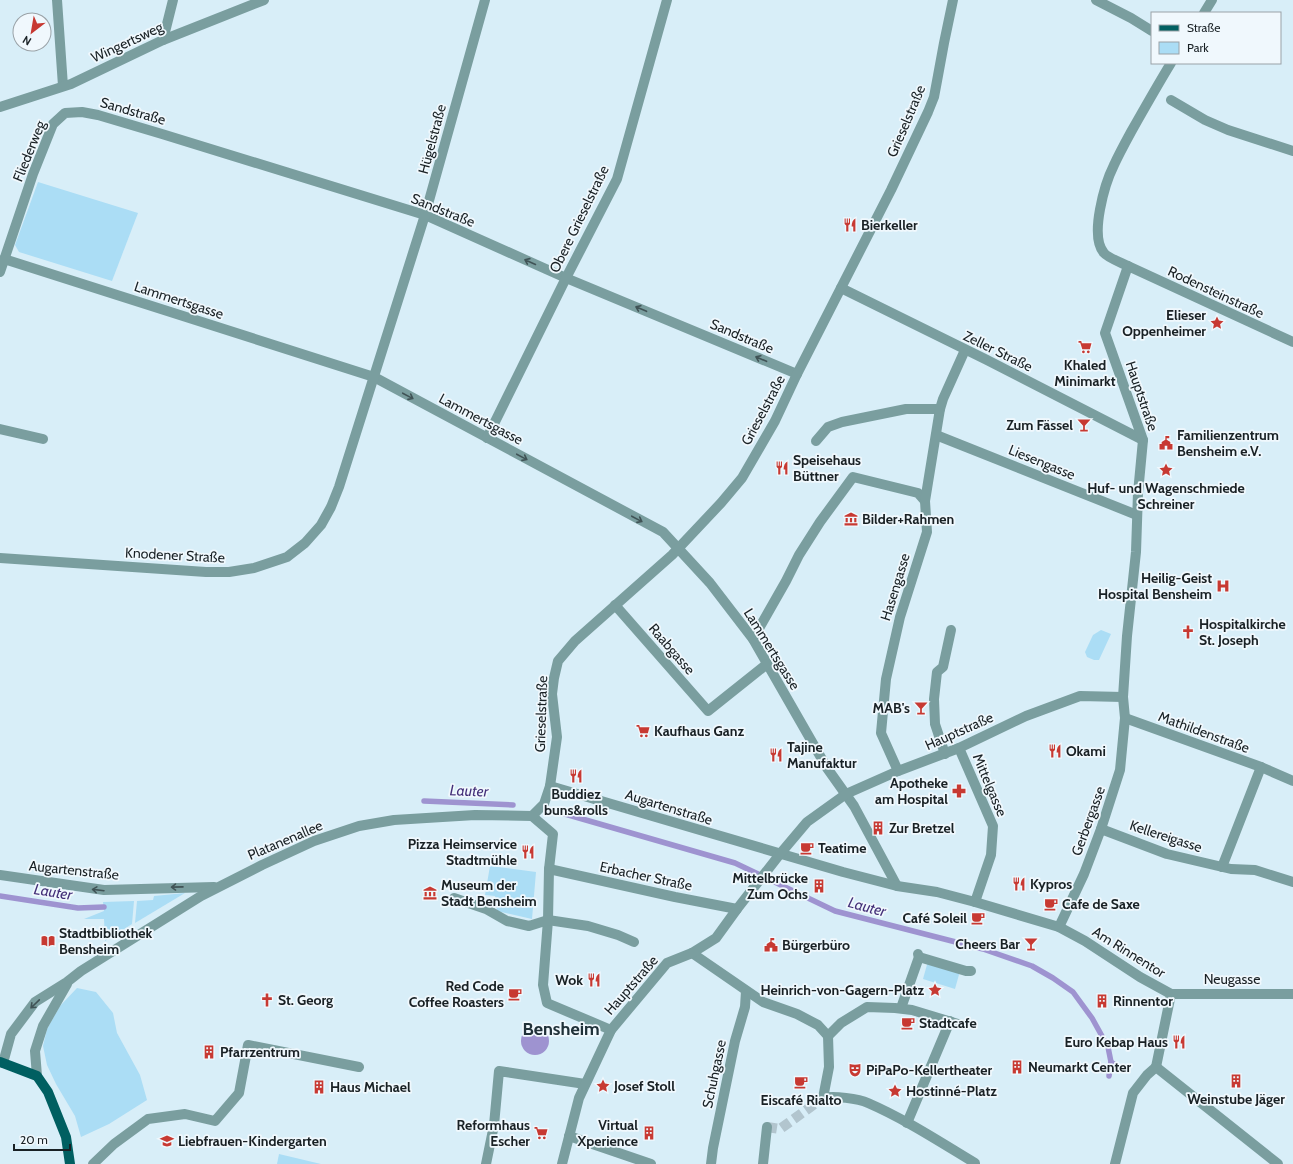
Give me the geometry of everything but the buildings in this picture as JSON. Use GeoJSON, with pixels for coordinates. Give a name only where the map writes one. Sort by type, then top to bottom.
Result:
{"type":"FeatureCollection","features":[{"type":"Feature","properties":{"kind":"main road"},"geometry":{"type":"LineString","coordinates":[[2,1062],[36,1076],[48,1092],[66,1137],[70,1164]]}},
{"type":"Feature","properties":{"kind":"street"},"geometry":{"type":"LineString","coordinates":[[57,0],[63,86]]}},
{"type":"Feature","properties":{"kind":"street"},"geometry":{"type":"LineString","coordinates":[[163,40],[173,0]]}},
{"type":"Feature","properties":{"kind":"street","name":"Wingertsweg"},"geometry":{"type":"LineString","coordinates":[[0,107],[63,86],[163,40],[264,0]]}},
{"type":"Feature","properties":{"kind":"street","name":"Hügelstraße"},"geometry":{"type":"LineString","coordinates":[[374,377],[425,216],[485,0]]}},
{"type":"Feature","properties":{"kind":"street","name":"Obere Grieselstraße"},"geometry":{"type":"LineString","coordinates":[[487,438],[617,178],[667,0]]}},
{"type":"Feature","properties":{"kind":"street","name":"Grieselstraße"},"geometry":{"type":"LineString","coordinates":[[550,786],[556,737],[552,694],[558,661],[575,641],[678,548],[721,503],[742,478],[775,421],[797,374],[891,190],[932,102],[938,82],[953,0]]}},
{"type":"Feature","properties":{"kind":"street"},"geometry":{"type":"LineString","coordinates":[[1096,0],[1151,30]]}},
{"type":"Feature","properties":{"kind":"street"},"geometry":{"type":"LineString","coordinates":[[1205,12],[1212,0]]}},
{"type":"Feature","properties":{"kind":"street","name":"Rodensteinstraße"},"geometry":{"type":"LineString","coordinates":[[1170,64],[1114,165],[1100,213],[1097,234],[1099,244],[1104,254],[1293,342]]}},
{"type":"Feature","properties":{"kind":"street"},"geometry":{"type":"LineString","coordinates":[[1171,100],[1205,120],[1228,130],[1293,151]]}},
{"type":"Feature","properties":{"kind":"street","name":"Sandstraße"},"geometry":{"type":"LineString","coordinates":[[65,113],[82,112],[98,115],[425,216],[566,278],[797,374]]}},
{"type":"Feature","properties":{"kind":"street","name":"Fliederweg"},"geometry":{"type":"LineString","coordinates":[[0,272],[33,174],[52,124],[65,113]]}},
{"type":"Feature","properties":{"kind":"street","name":"Lammertsgasse"},"geometry":{"type":"LineString","coordinates":[[4,260],[374,377],[663,532],[710,583],[753,639],[827,768],[846,794]]}},
{"type":"Feature","properties":{"kind":"street","name":"Hauptstraße"},"geometry":{"type":"LineString","coordinates":[[562,1164],[579,1098],[610,1030],[667,963],[692,953],[716,938],[751,890],[807,822],[846,794],[898,771],[959,748],[1026,716],[1080,696],[1123,697],[1127,636],[1136,552],[1137,516],[1143,440],[1105,333],[1128,266]]}},
{"type":"Feature","properties":{"kind":"street","name":"Zeller Straße"},"geometry":{"type":"LineString","coordinates":[[841,288],[987,360],[1143,440]]}},
{"type":"Feature","properties":{"kind":"street","name":"Hasengasse"},"geometry":{"type":"LineString","coordinates":[[898,771],[881,733],[886,679],[900,617],[927,532],[925,501],[940,409],[965,350]]}},
{"type":"Feature","properties":{"kind":"street","name":"Knodener Straße"},"geometry":{"type":"LineString","coordinates":[[0,558],[206,572],[229,572],[254,568],[287,557],[314,534],[331,507],[339,487],[374,377]]}},
{"type":"Feature","properties":{"kind":"street"},"geometry":{"type":"LineString","coordinates":[[816,440],[828,427],[842,422],[906,409],[940,409]]}},
{"type":"Feature","properties":{"kind":"street"},"geometry":{"type":"LineString","coordinates":[[0,429],[43,439]]}},
{"type":"Feature","properties":{"kind":"street","name":"Liesengasse"},"geometry":{"type":"LineString","coordinates":[[936,435],[1137,516]]}},
{"type":"Feature","properties":{"kind":"street"},"geometry":{"type":"LineString","coordinates":[[753,639],[786,581],[798,555],[853,477],[918,493],[925,501]]}},
{"type":"Feature","properties":{"kind":"street","name":"Raabgasse"},"geometry":{"type":"LineString","coordinates":[[615,605],[708,711],[766,664]]}},
{"type":"Feature","properties":{"kind":"street"},"geometry":{"type":"LineString","coordinates":[[944,754],[935,724],[934,699],[937,672],[943,667],[951,630]]}},
{"type":"Feature","properties":{"kind":"street"},"geometry":{"type":"LineString","coordinates":[[1123,697],[1125,718]]}},
{"type":"Feature","properties":{"kind":"street","name":"Mathildenstraße"},"geometry":{"type":"LineString","coordinates":[[1125,718],[1261,767],[1293,781]]}},
{"type":"Feature","properties":{"kind":"street","name":"Gerbergasse"},"geometry":{"type":"LineString","coordinates":[[1059,928],[1084,874],[1101,829],[1120,770],[1125,718]]}},
{"type":"Feature","properties":{"kind":"street","name":"Mittelgasse"},"geometry":{"type":"LineString","coordinates":[[959,748],[993,826],[990,855],[975,902]]}},
{"type":"Feature","properties":{"kind":"street"},"geometry":{"type":"LineString","coordinates":[[1222,867],[1261,767]]}},
{"type":"Feature","properties":{"kind":"street"},"geometry":{"type":"LineString","coordinates":[[550,786],[544,804],[532,816],[553,834],[549,869],[548,920],[543,985],[546,1003],[610,1030]]}},
{"type":"Feature","properties":{"kind":"street","name":"Augartenstraße"},"geometry":{"type":"LineString","coordinates":[[550,786],[780,854]]}},
{"type":"Feature","properties":{"kind":"street"},"geometry":{"type":"LineString","coordinates":[[846,794],[898,886]]}},
{"type":"Feature","properties":{"kind":"street","name":"Platanenallee"},"geometry":{"type":"LineString","coordinates":[[2,1062],[11,1034],[36,1002],[68,982],[82,971],[216,887],[305,844],[359,826],[394,820],[475,815],[532,816]]}},
{"type":"Feature","properties":{"kind":"street","name":"Kellereigasse"},"geometry":{"type":"LineString","coordinates":[[1101,829],[1167,854],[1222,867],[1255,870],[1293,882]]}},
{"type":"Feature","properties":{"kind":"street","name":"Am Rinnentor"},"geometry":{"type":"LineString","coordinates":[[780,854],[852,875],[898,886],[937,892],[975,902],[1059,928],[1085,941],[1140,977],[1171,994],[1156,1067]]}},
{"type":"Feature","properties":{"kind":"street","name":"Erbacher Straße"},"geometry":{"type":"LineString","coordinates":[[549,869],[737,909]]}},
{"type":"Feature","properties":{"kind":"street","name":"Augartenstraße"},"geometry":{"type":"LineString","coordinates":[[0,875],[104,890],[216,887]]}},
{"type":"Feature","properties":{"kind":"street"},"geometry":{"type":"LineString","coordinates":[[454,898],[486,909],[507,921],[529,926],[548,920],[588,926],[618,935],[634,942]]}},
{"type":"Feature","properties":{"kind":"street"},"geometry":{"type":"LineString","coordinates":[[692,953],[763,1002],[797,1014],[818,1026],[828,1036],[829,1067],[823,1098],[831,1096],[867,1102],[907,1123],[975,1164]]}},
{"type":"Feature","properties":{"kind":"street"},"geometry":{"type":"LineString","coordinates":[[898,1008],[919,955],[966,971],[971,971]]}},
{"type":"Feature","properties":{"kind":"street","name":"Platanenallee"},"geometry":{"type":"LineString","coordinates":[[36,1076],[36,1051],[43,1026],[68,982]]}},
{"type":"Feature","properties":{"kind":"street","name":"Neugasse"},"geometry":{"type":"LineString","coordinates":[[1171,994],[1292,990]]}},
{"type":"Feature","properties":{"kind":"street","name":"Schuhgasse"},"geometry":{"type":"LineString","coordinates":[[712,1164],[713,1148],[735,1041],[745,1007],[746,991]]}},
{"type":"Feature","properties":{"kind":"street"},"geometry":{"type":"LineString","coordinates":[[828,1036],[841,1023],[867,1007],[912,1010],[954,1022],[907,1123]]}},
{"type":"Feature","properties":{"kind":"street"},"geometry":{"type":"LineString","coordinates":[[93,1164],[114,1144],[148,1119],[185,1114],[215,1121],[239,1093],[248,1045],[359,1067]]}},
{"type":"Feature","properties":{"kind":"street"},"geometry":{"type":"LineString","coordinates":[[1114,1164],[1134,1093],[1147,1075],[1156,1067],[1278,1164]]}},
{"type":"Feature","properties":{"kind":"street"},"geometry":{"type":"LineString","coordinates":[[486,1164],[494,1125],[499,1071],[585,1084]]}},
{"type":"Feature","properties":{"kind":"street"},"geometry":{"type":"LineString","coordinates":[[763,1164],[767,1127]]}},
{"type":"Feature","properties":{"kind":"street"},"geometry":{"type":"LineString","coordinates":[[569,1136],[651,1164]]}},
{"type":"Feature","properties":{"kind":"green space"},"geometry":{"type":"Polygon","coordinates":[[[38,182],[138,213],[112,281],[19,252],[15,245],[38,182]]]}},
{"type":"Feature","properties":{"kind":"green space"},"geometry":{"type":"Polygon","coordinates":[[[1101,630],[1111,634],[1099,660],[1094,660],[1087,657],[1085,652],[1093,635],[1101,630]]]}},
{"type":"Feature","properties":{"kind":"green space"},"geometry":{"type":"Polygon","coordinates":[[[490,866],[536,872],[532,919],[497,911],[495,896],[485,895],[490,866]]]}},
{"type":"Feature","properties":{"kind":"green space"},"geometry":{"type":"Polygon","coordinates":[[[185,893],[135,923],[137,901],[153,900],[154,896],[185,893]]]}},
{"type":"Feature","properties":{"kind":"green space"},"geometry":{"type":"Polygon","coordinates":[[[134,901],[132,924],[105,941],[104,919],[84,919],[104,911],[103,902],[134,901]]]}},
{"type":"Feature","properties":{"kind":"green space"},"geometry":{"type":"Polygon","coordinates":[[[928,961],[960,971],[955,989],[923,979],[928,961]]]}},
{"type":"Feature","properties":{"kind":"green space"},"geometry":{"type":"Polygon","coordinates":[[[77,988],[96,992],[113,1013],[117,1033],[140,1075],[147,1100],[109,1124],[81,1137],[75,1116],[56,1084],[47,1065],[43,1046],[47,1029],[60,1006],[77,988]]]}},
{"type":"Feature","properties":{"kind":"green space"},"geometry":{"type":"Polygon","coordinates":[[[279,1154],[321,1164],[277,1164],[279,1154]]]}},
{"type":"Feature","properties":{"kind":"shaded area"},"geometry":{"type":"Polygon","coordinates":[[[535,1027],[545,1031],[549,1041],[545,1051],[535,1055],[525,1051],[521,1041],[525,1031],[535,1027]]]}},
{"type":"Feature","properties":{"kind":"waterway","name":"Lauter"},"geometry":{"type":"LineString","coordinates":[[424,801],[513,805]]}},
{"type":"Feature","properties":{"kind":"waterway","name":"Lauter"},"geometry":{"type":"LineString","coordinates":[[565,814],[735,863],[835,911],[983,949],[1032,966],[1073,992],[1092,1018],[1108,1047],[1111,1062],[1109,1076]]}},
{"type":"Feature","properties":{"kind":"waterway","name":"Lauter"},"geometry":{"type":"LineString","coordinates":[[0,896],[78,908],[104,907]]}},
{"type":"Feature","properties":{"kind":"waterway"},"geometry":{"type":"LineString","coordinates":[[1111,1062],[1123,1070]]}},
{"type":"Feature","properties":{"kind":"tunnel"},"geometry":{"type":"LineString","coordinates":[[767,1127],[780,1129],[823,1098]]}},
{"type":"Feature","properties":{"kind":"place","name":"Bierkeller"},"geometry":{"type":"Point","coordinates":[850,225]}},
{"type":"Feature","properties":{"kind":"place","name":"Elieser Oppenheimer"},"geometry":{"type":"Point","coordinates":[1217,323]}},
{"type":"Feature","properties":{"kind":"place","name":"Khaled Minimarkt"},"geometry":{"type":"Point","coordinates":[1085,347]}},
{"type":"Feature","properties":{"kind":"place","name":"Zum Fässel"},"geometry":{"type":"Point","coordinates":[1084,425]}},
{"type":"Feature","properties":{"kind":"place","name":"Familienzentrum Bensheim e.V."},"geometry":{"type":"Point","coordinates":[1166,443]}},
{"type":"Feature","properties":{"kind":"place","name":"Speisehaus Büttner"},"geometry":{"type":"Point","coordinates":[782,468]}},
{"type":"Feature","properties":{"kind":"place","name":"Huf- und Wagenschmiede Schreiner"},"geometry":{"type":"Point","coordinates":[1166,470]}},
{"type":"Feature","properties":{"kind":"place","name":"Bilder+Rahmen"},"geometry":{"type":"Point","coordinates":[851,519]}},
{"type":"Feature","properties":{"kind":"place","name":"Heilig-Geist Hospital Bensheim"},"geometry":{"type":"Point","coordinates":[1223,586]}},
{"type":"Feature","properties":{"kind":"place","name":"Hospitalkirche St. Joseph"},"geometry":{"type":"Point","coordinates":[1188,632]}},
{"type":"Feature","properties":{"kind":"place","name":"MAB's"},"geometry":{"type":"Point","coordinates":[921,708]}},
{"type":"Feature","properties":{"kind":"place","name":"Kaufhaus Ganz"},"geometry":{"type":"Point","coordinates":[643,731]}},
{"type":"Feature","properties":{"kind":"place","name":"Okami"},"geometry":{"type":"Point","coordinates":[1055,751]}},
{"type":"Feature","properties":{"kind":"place","name":"Tajine Manufaktur"},"geometry":{"type":"Point","coordinates":[776,755]}},
{"type":"Feature","properties":{"kind":"place","name":"Buddiez buns&rolls"},"geometry":{"type":"Point","coordinates":[576,776]}},
{"type":"Feature","properties":{"kind":"place","name":"Apotheke am Hospital"},"geometry":{"type":"Point","coordinates":[959,791]}},
{"type":"Feature","properties":{"kind":"place","name":"Zur Bretzel"},"geometry":{"type":"Point","coordinates":[878,828]}},
{"type":"Feature","properties":{"kind":"place","name":"Teatime"},"geometry":{"type":"Point","coordinates":[807,848]}},
{"type":"Feature","properties":{"kind":"place","name":"Pizza Heimservice Stadtmühle"},"geometry":{"type":"Point","coordinates":[528,852]}},
{"type":"Feature","properties":{"kind":"place","name":"Kypros"},"geometry":{"type":"Point","coordinates":[1019,884]}},
{"type":"Feature","properties":{"kind":"place","name":"Mittelbrücke Zum Ochs"},"geometry":{"type":"Point","coordinates":[819,886]}},
{"type":"Feature","properties":{"kind":"place","name":"Museum der Stadt Bensheim"},"geometry":{"type":"Point","coordinates":[430,893]}},
{"type":"Feature","properties":{"kind":"place","name":"Cafe de Saxe"},"geometry":{"type":"Point","coordinates":[1051,904]}},
{"type":"Feature","properties":{"kind":"place","name":"Café Soleil"},"geometry":{"type":"Point","coordinates":[978,918]}},
{"type":"Feature","properties":{"kind":"place","name":"Stadtbibliothek Bensheim"},"geometry":{"type":"Point","coordinates":[48,941]}},
{"type":"Feature","properties":{"kind":"place","name":"Cheers Bar"},"geometry":{"type":"Point","coordinates":[1031,944]}},
{"type":"Feature","properties":{"kind":"place","name":"Bürgerbüro"},"geometry":{"type":"Point","coordinates":[771,945]}},
{"type":"Feature","properties":{"kind":"place","name":"Wok"},"geometry":{"type":"Point","coordinates":[594,980]}},
{"type":"Feature","properties":{"kind":"place","name":"Heinrich-von-Gagern-Platz"},"geometry":{"type":"Point","coordinates":[935,990]}},
{"type":"Feature","properties":{"kind":"place","name":"Red Code Coffee Roasters"},"geometry":{"type":"Point","coordinates":[515,994]}},
{"type":"Feature","properties":{"kind":"place","name":"St. Georg"},"geometry":{"type":"Point","coordinates":[267,1000]}},
{"type":"Feature","properties":{"kind":"place","name":"Rinnentor"},"geometry":{"type":"Point","coordinates":[1102,1001]}},
{"type":"Feature","properties":{"kind":"place","name":"Stadtcafe"},"geometry":{"type":"Point","coordinates":[908,1023]}},
{"type":"Feature","properties":{"kind":"place","name":"Euro Kebap Haus"},"geometry":{"type":"Point","coordinates":[1179,1042]}},
{"type":"Feature","properties":{"kind":"place","name":"Pfarrzentrum"},"geometry":{"type":"Point","coordinates":[209,1052]}},
{"type":"Feature","properties":{"kind":"place","name":"Neumarkt Center"},"geometry":{"type":"Point","coordinates":[1017,1067]}},
{"type":"Feature","properties":{"kind":"place","name":"PiPaPo-Kellertheater"},"geometry":{"type":"Point","coordinates":[855,1070]}},
{"type":"Feature","properties":{"kind":"place","name":"Weinstube Jäger"},"geometry":{"type":"Point","coordinates":[1236,1081]}},
{"type":"Feature","properties":{"kind":"place","name":"Eiscafé Rialto"},"geometry":{"type":"Point","coordinates":[801,1082]}},
{"type":"Feature","properties":{"kind":"place","name":"Josef Stoll"},"geometry":{"type":"Point","coordinates":[603,1086]}},
{"type":"Feature","properties":{"kind":"place","name":"Haus Michael"},"geometry":{"type":"Point","coordinates":[319,1087]}},
{"type":"Feature","properties":{"kind":"place","name":"Hostinné-Platz"},"geometry":{"type":"Point","coordinates":[895,1091]}},
{"type":"Feature","properties":{"kind":"place","name":"Reformhaus Escher"},"geometry":{"type":"Point","coordinates":[541,1133]}},
{"type":"Feature","properties":{"kind":"place","name":"Virtual Xperience"},"geometry":{"type":"Point","coordinates":[649,1133]}},
{"type":"Feature","properties":{"kind":"place","name":"Liebfrauen-Kindergarten"},"geometry":{"type":"Point","coordinates":[167,1141]}},
{"type":"Feature","properties":{"kind":"district","name":"Bensheim"},"geometry":{"type":"Point","coordinates":[561,1029]}}]}
